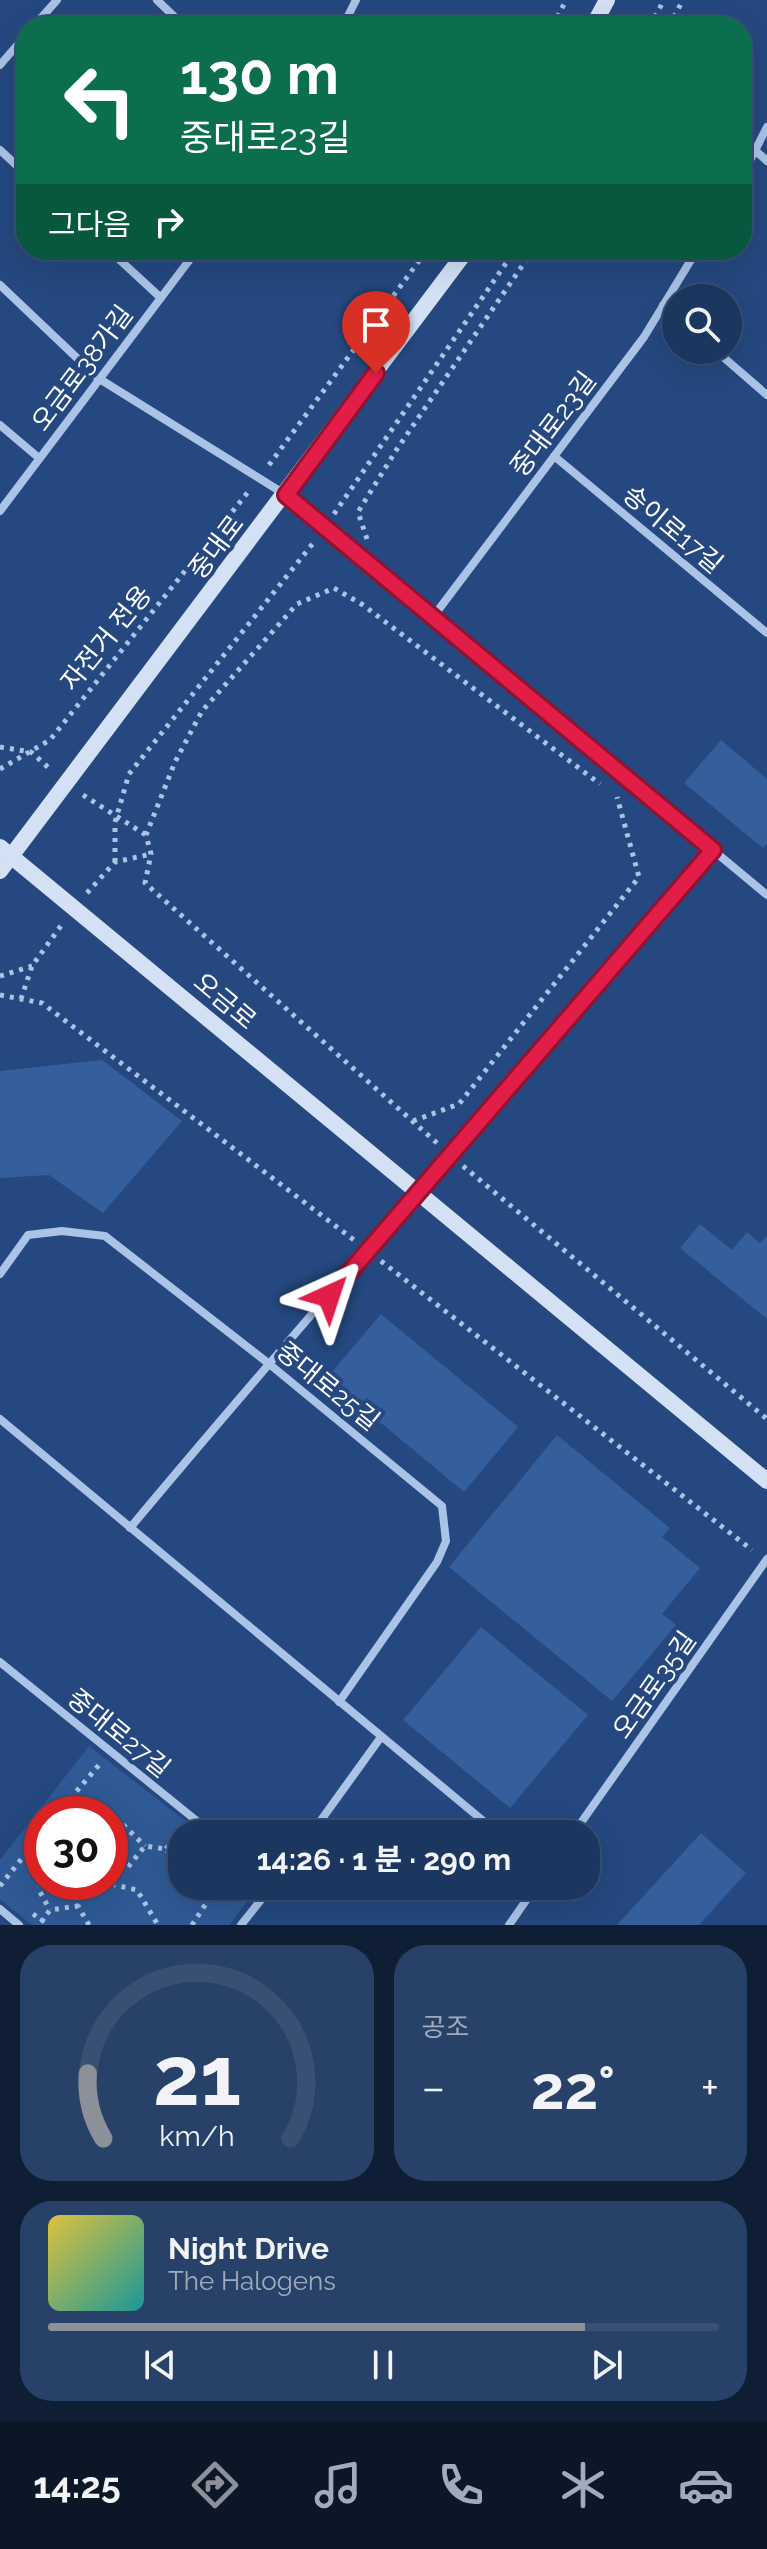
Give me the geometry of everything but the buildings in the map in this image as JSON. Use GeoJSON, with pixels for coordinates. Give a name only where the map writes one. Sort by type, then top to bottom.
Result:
{"type":"FeatureCollection","features":[{"type":"Feature","properties":{"kind":"main road","name":"중대로"},"geometry":{"type":"LineString","coordinates":[[0,871],[5,852],[286,495],[460,260]]}},
{"type":"Feature","properties":{"kind":"main road","name":"오금로"},"geometry":{"type":"LineString","coordinates":[[5,852],[767,1481]]}},
{"type":"Feature","properties":{"kind":"street"},"geometry":{"type":"LineString","coordinates":[[43,16],[57,0]]}},
{"type":"Feature","properties":{"kind":"street"},"geometry":{"type":"LineString","coordinates":[[157,0],[174,16]]}},
{"type":"Feature","properties":{"kind":"street"},"geometry":{"type":"LineString","coordinates":[[0,65],[16,47]]}},
{"type":"Feature","properties":{"kind":"street"},"geometry":{"type":"LineString","coordinates":[[752,160],[767,127]]}},
{"type":"Feature","properties":{"kind":"street"},"geometry":{"type":"LineString","coordinates":[[0,150],[16,165]]}},
{"type":"Feature","properties":{"kind":"street"},"geometry":{"type":"LineString","coordinates":[[757,152],[767,161]]}},
{"type":"Feature","properties":{"kind":"street"},"geometry":{"type":"LineString","coordinates":[[120,260],[161,298]]}},
{"type":"Feature","properties":{"kind":"street","name":"오금로38가길"},"geometry":{"type":"LineString","coordinates":[[0,511],[190,260]]}},
{"type":"Feature","properties":{"kind":"street","name":"중대로23길"},"geometry":{"type":"LineString","coordinates":[[676,284],[691,260]]}},
{"type":"Feature","properties":{"kind":"street"},"geometry":{"type":"LineString","coordinates":[[0,285],[98,378],[286,495],[767,895]]}},
{"type":"Feature","properties":{"kind":"street","name":"중대로23길"},"geometry":{"type":"LineString","coordinates":[[433,617],[644,337],[662,307]]}},
{"type":"Feature","properties":{"kind":"street"},"geometry":{"type":"LineString","coordinates":[[731,364],[767,395]]}},
{"type":"Feature","properties":{"kind":"street"},"geometry":{"type":"LineString","coordinates":[[0,425],[39,458]]}},
{"type":"Feature","properties":{"kind":"street","name":"송이로17길"},"geometry":{"type":"LineString","coordinates":[[554,456],[767,633]]}},
{"type":"Feature","properties":{"kind":"street"},"geometry":{"type":"LineString","coordinates":[[130,1528],[268,1363],[452,1157],[713,850]]}},
{"type":"Feature","properties":{"kind":"street","name":"중대로25길"},"geometry":{"type":"LineString","coordinates":[[0,1274],[28,1235],[62,1231],[105,1236],[268,1363],[442,1506],[446,1541],[437,1562],[339,1702]]}},
{"type":"Feature","properties":{"kind":"street"},"geometry":{"type":"LineString","coordinates":[[0,1419],[482,1820]]}},
{"type":"Feature","properties":{"kind":"street","name":"오금로35길"},"geometry":{"type":"LineString","coordinates":[[583,1820],[766,1560]]}},
{"type":"Feature","properties":{"kind":"street","name":"중대로27길"},"geometry":{"type":"LineString","coordinates":[[0,1662],[196,1820]]}},
{"type":"Feature","properties":{"kind":"street"},"geometry":{"type":"LineString","coordinates":[[321,1820],[381,1737]]}},
{"type":"Feature","properties":{"kind":"street"},"geometry":{"type":"LineString","coordinates":[[241,1925],[261,1900]]}},
{"type":"Feature","properties":{"kind":"street"},"geometry":{"type":"LineString","coordinates":[[509,1925],[526,1900]]}},
{"type":"Feature","properties":{"kind":"street"},"geometry":{"type":"LineString","coordinates":[[0,1909],[19,1925]]}},
{"type":"Feature","properties":{"kind":"path","name":"자전거 전용"},"geometry":{"type":"LineString","coordinates":[[2,766],[18,761],[50,740],[259,478],[420,260]]}},
{"type":"Feature","properties":{"kind":"path"},"geometry":{"type":"LineString","coordinates":[[151,854],[115,862],[115,822],[129,774],[325,528],[508,260]]}},
{"type":"Feature","properties":{"kind":"path"},"geometry":{"type":"LineString","coordinates":[[370,548],[358,512],[397,449],[526,260]]}},
{"type":"Feature","properties":{"kind":"path"},"geometry":{"type":"LineString","coordinates":[[413,1121],[459,1104],[639,877],[620,799],[363,605],[334,588],[297,604],[202,711],[175,762],[146,835],[151,854],[145,883],[452,1157],[767,1419]]}},
{"type":"Feature","properties":{"kind":"path"},"geometry":{"type":"LineString","coordinates":[[0,747],[31,752]]}},
{"type":"Feature","properties":{"kind":"path"},"geometry":{"type":"LineString","coordinates":[[0,976],[32,966],[21,999]]}},
{"type":"Feature","properties":{"kind":"path"},"geometry":{"type":"LineString","coordinates":[[0,995],[42,1003],[369,1251],[766,1560]]}},
{"type":"Feature","properties":{"kind":"path"},"geometry":{"type":"LineString","coordinates":[[71,1796],[97,1763],[109,1773]]}},
{"type":"Feature","properties":{"kind":"path"},"geometry":{"type":"LineString","coordinates":[[128,1829],[145,1846],[168,1852]]}},
{"type":"Feature","properties":{"kind":"path"},"geometry":{"type":"LineString","coordinates":[[128,1867],[145,1846]]}},
{"type":"Feature","properties":{"kind":"path"},"geometry":{"type":"LineString","coordinates":[[0,1886],[24,1856]]}},
{"type":"Feature","properties":{"kind":"path"},"geometry":{"type":"LineString","coordinates":[[128,1888],[137,1890],[158,1925]]}},
{"type":"Feature","properties":{"kind":"path"},"geometry":{"type":"LineString","coordinates":[[44,1900],[50,1910]]}},
{"type":"Feature","properties":{"kind":"path"},"geometry":{"type":"LineString","coordinates":[[49,1925],[40,1923],[50,1910],[78,1906],[83,1900]]}},
{"type":"Feature","properties":{"kind":"path"},"geometry":{"type":"LineString","coordinates":[[192,1925],[206,1900]]}},
{"type":"Feature","properties":{"kind":"path"},"geometry":{"type":"LineString","coordinates":[[78,1906],[89,1925]]}},
{"type":"Feature","properties":{"kind":"shaded area"},"geometry":{"type":"Polygon","coordinates":[[[89,1746],[184,1820],[168,1820],[168,1900],[248,1900],[229,1925],[32,1925],[0,1899],[0,1860],[24,1829],[24,1900],[128,1900],[128,1796],[50,1796],[89,1746]]]}},
{"type":"Feature","properties":{"kind":"route"},"geometry":{"type":"LineString","coordinates":[[329,1296],[713,850],[286,495],[376,373]]}}]}
